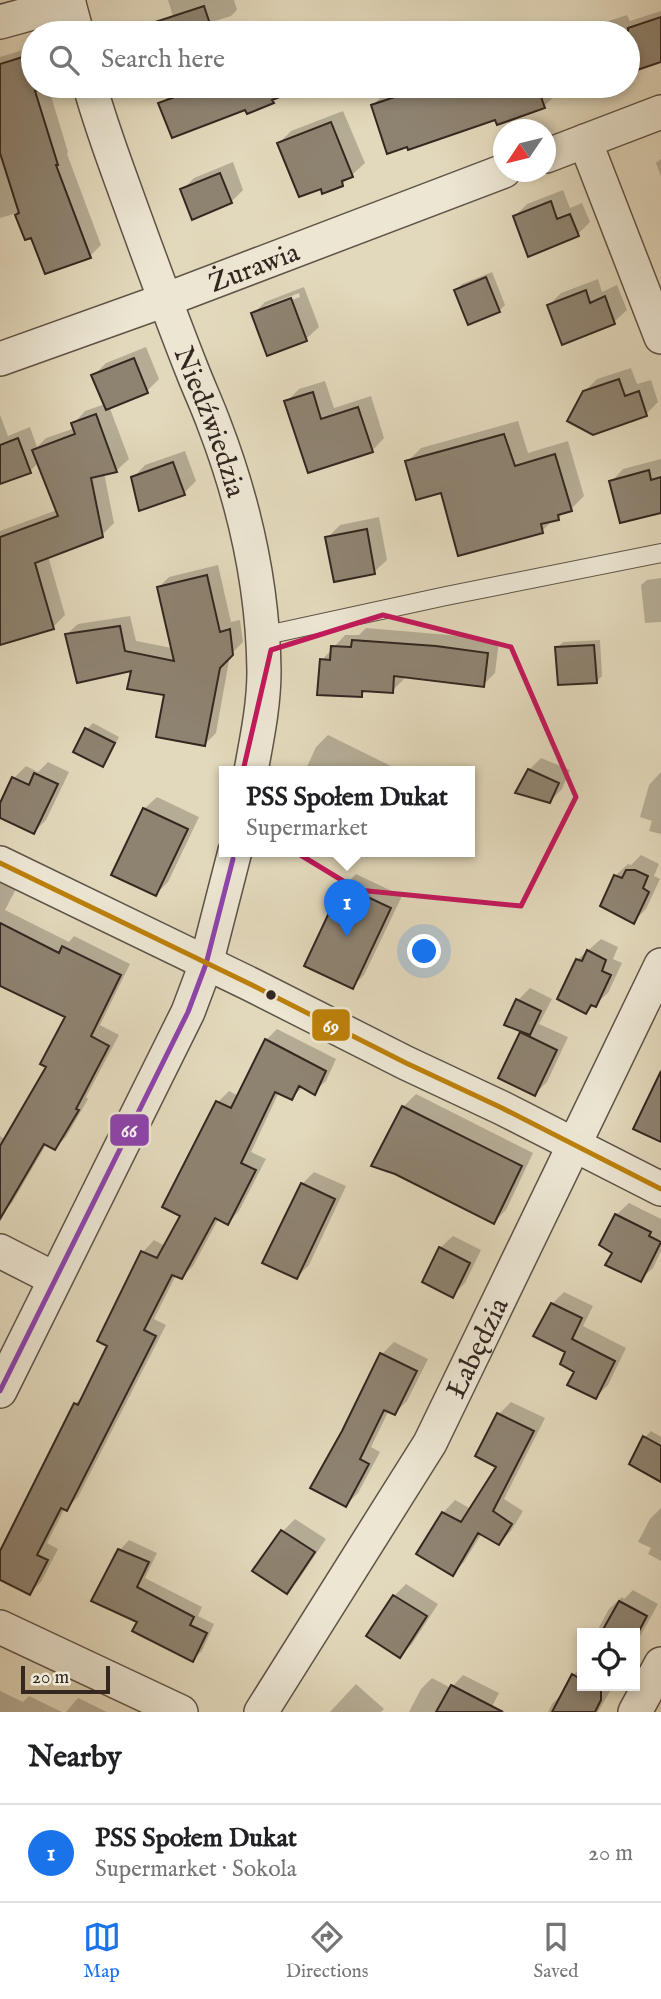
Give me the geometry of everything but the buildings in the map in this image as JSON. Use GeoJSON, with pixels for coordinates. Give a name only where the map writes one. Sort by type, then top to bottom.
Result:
{"type":"FeatureCollection","features":[{"type":"Feature","properties":{"kind":"street"},"geometry":{"type":"LineString","coordinates":[[0,22],[71,12]]}},
{"type":"Feature","properties":{"kind":"street","name":"Niedźwiedzia"},"geometry":{"type":"LineString","coordinates":[[94,98],[165,300],[232,476],[254,562],[264,673],[261,719],[252,766]]}},
{"type":"Feature","properties":{"kind":"street"},"geometry":{"type":"LineString","coordinates":[[556,152],[661,112]]}},
{"type":"Feature","properties":{"kind":"street"},"geometry":{"type":"LineString","coordinates":[[585,141],[661,337]]}},
{"type":"Feature","properties":{"kind":"street","name":"Żurawia"},"geometry":{"type":"LineString","coordinates":[[0,359],[165,300],[493,176]]}},
{"type":"Feature","properties":{"kind":"street"},"geometry":{"type":"LineString","coordinates":[[0,1391],[188,1012],[206,964],[233,857]]}},
{"type":"Feature","properties":{"kind":"street"},"geometry":{"type":"LineString","coordinates":[[0,863],[502,1108],[661,1189]]}},
{"type":"Feature","properties":{"kind":"street","name":"Łabędzia"},"geometry":{"type":"LineString","coordinates":[[261,1712],[430,1443],[661,965]]}},
{"type":"Feature","properties":{"kind":"street"},"geometry":{"type":"LineString","coordinates":[[0,1251],[55,1279]]}},
{"type":"Feature","properties":{"kind":"street"},"geometry":{"type":"LineString","coordinates":[[0,1627],[181,1712]]}},
{"type":"Feature","properties":{"kind":"street"},"geometry":{"type":"LineString","coordinates":[[635,1712],[661,1664]]}},
{"type":"Feature","properties":{"kind":"lane"},"geometry":{"type":"LineString","coordinates":[[262,636],[661,553]]}},
{"type":"Feature","properties":{"kind":"highlighted area"},"geometry":{"type":"Polygon","coordinates":[[[383,615],[511,647],[576,797],[521,906],[358,890],[233,814],[271,650],[383,615]]]}},
{"type":"Feature","properties":{"kind":"transit line","name":"66"},"geometry":{"type":"LineString","coordinates":[[0,1391],[188,1012],[206,964],[233,859]]}},
{"type":"Feature","properties":{"kind":"transit line","name":"69"},"geometry":{"type":"LineString","coordinates":[[0,863],[502,1108],[661,1189]]}},
{"type":"Feature","properties":{"kind":"place","name":"PSS Społem Dukat"},"geometry":{"type":"Point","coordinates":[347,937]}}]}
